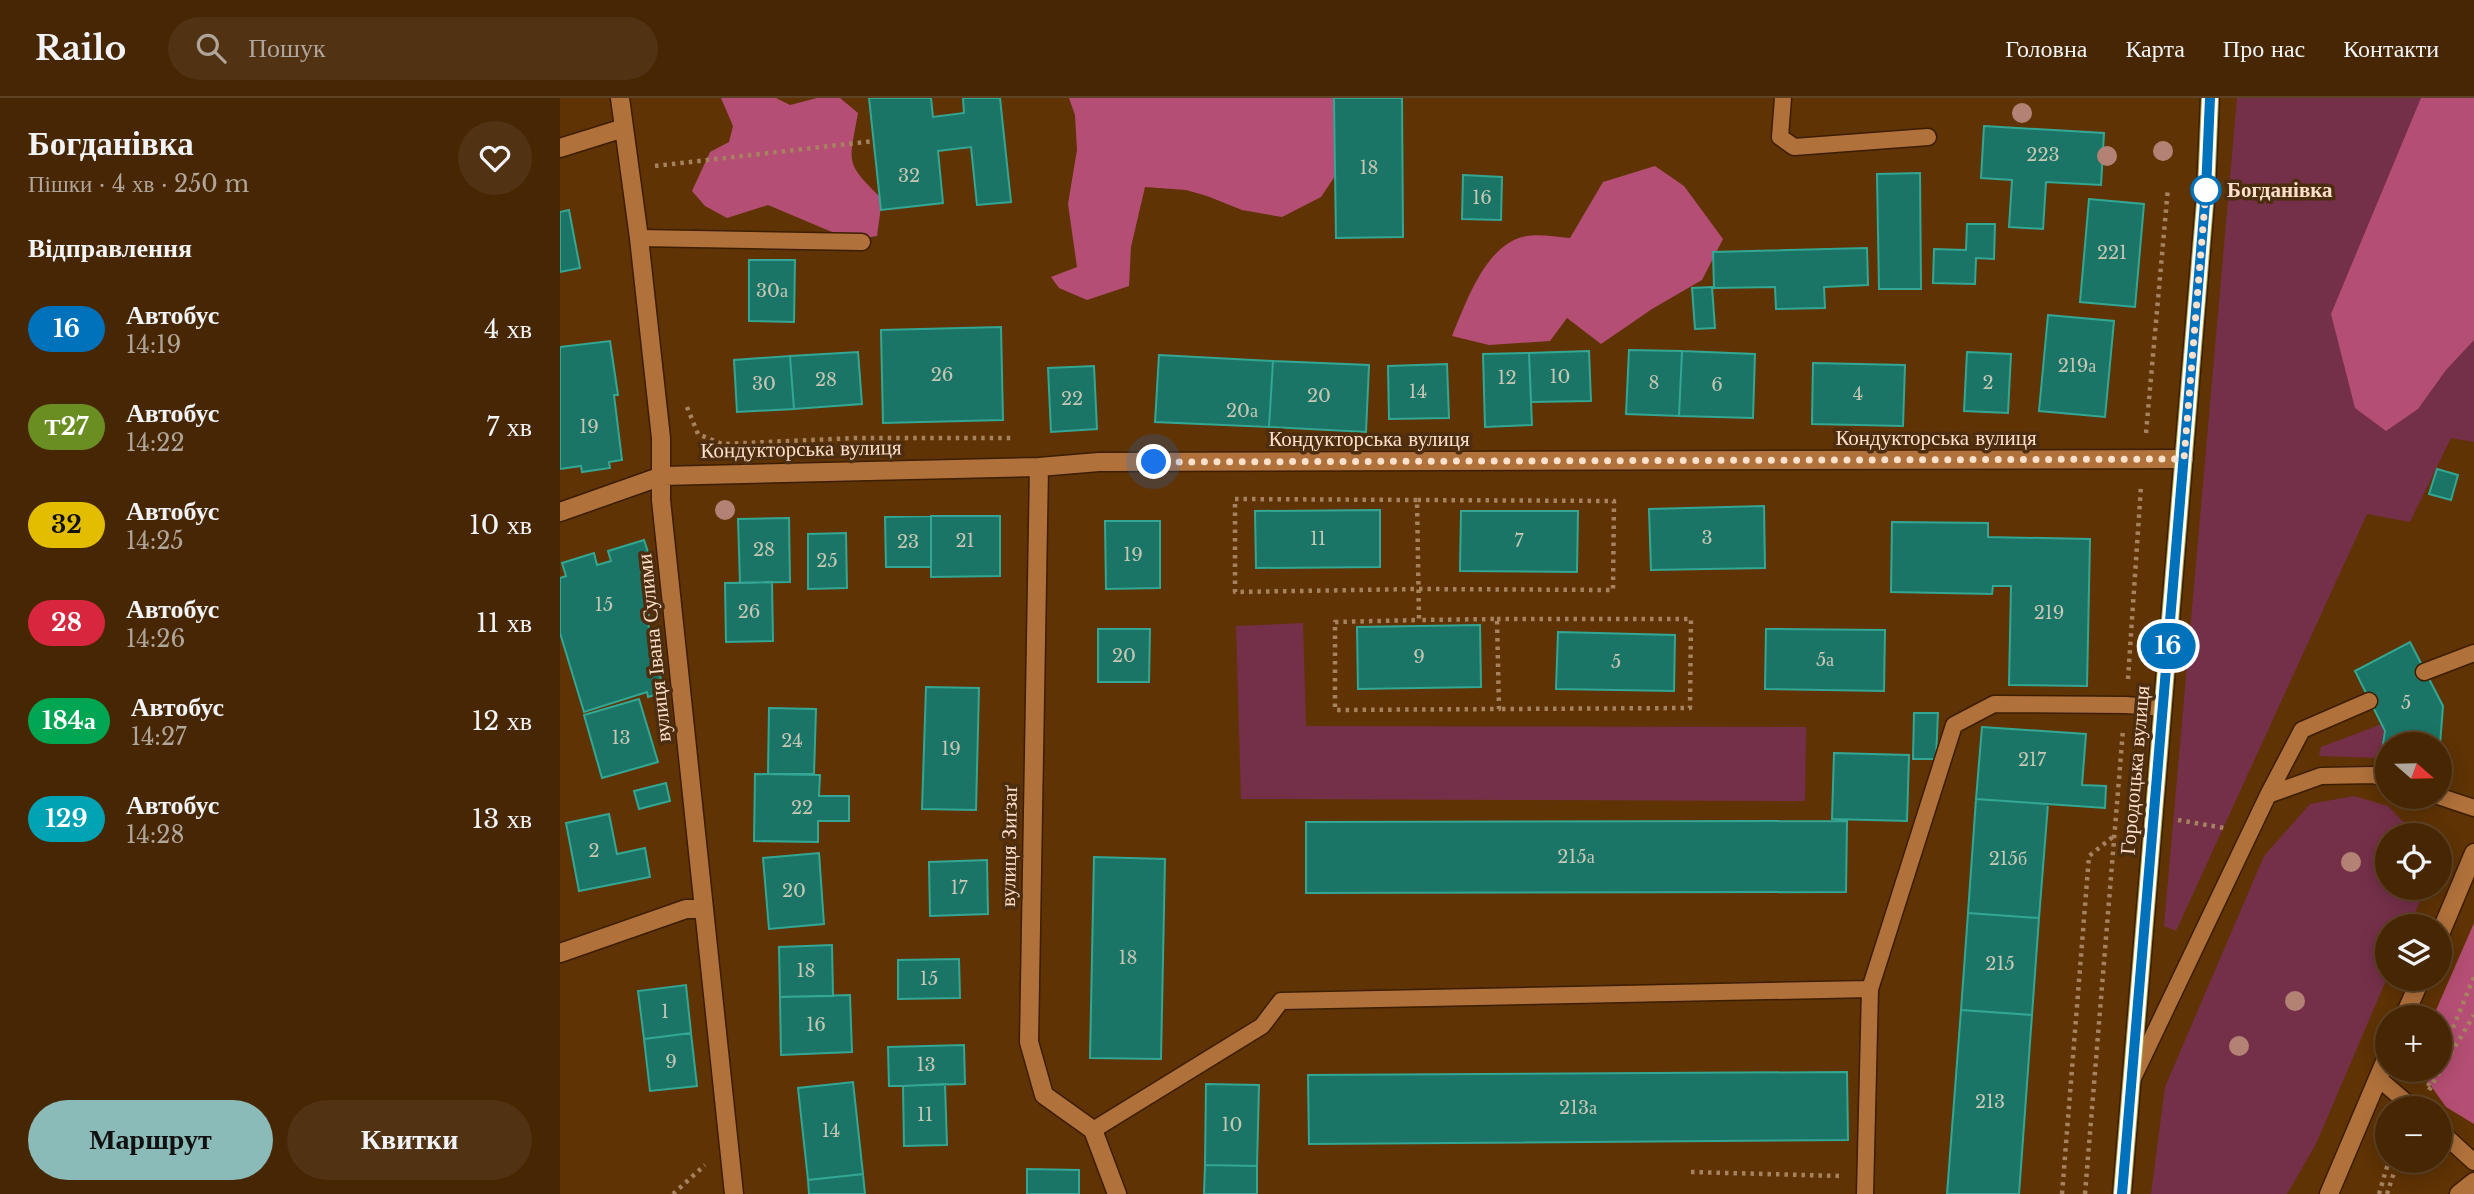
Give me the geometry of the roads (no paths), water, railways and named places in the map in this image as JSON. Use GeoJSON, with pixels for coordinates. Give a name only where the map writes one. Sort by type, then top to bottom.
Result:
{"type":"FeatureCollection","features":[{"type":"Feature","properties":{"kind":"main road","name":"Городоцька вулиця"},"geometry":{"type":"LineString","coordinates":[[2122,1194],[2206,191],[2210,98]]}},
{"type":"Feature","properties":{"kind":"street","name":"вулиця Івана Сулими"},"geometry":{"type":"LineString","coordinates":[[620,98],[639,238],[661,438],[661,500],[734,1194]]}},
{"type":"Feature","properties":{"kind":"street"},"geometry":{"type":"LineString","coordinates":[[560,148],[624,128]]}},
{"type":"Feature","properties":{"kind":"street","name":"Кондукторська вулиця"},"geometry":{"type":"LineString","coordinates":[[560,512],[662,475],[1039,467],[1099,462],[2184,459]]}},
{"type":"Feature","properties":{"kind":"street","name":"вулиця Зиґзаґ"},"geometry":{"type":"LineString","coordinates":[[1039,467],[1029,1042],[1044,1095],[1093,1130]]}},
{"type":"Feature","properties":{"kind":"street"},"geometry":{"type":"LineString","coordinates":[[2448,914],[2474,853]]}},
{"type":"Feature","properties":{"kind":"street"},"geometry":{"type":"LineString","coordinates":[[560,953],[686,909],[704,909]]}},
{"type":"Feature","properties":{"kind":"street"},"geometry":{"type":"LineString","coordinates":[[2329,1194],[2376,1082]]}},
{"type":"Feature","properties":{"kind":"street"},"geometry":{"type":"LineString","coordinates":[[1093,1130],[1117,1194]]}},
{"type":"Feature","properties":{"kind":"street"},"geometry":{"type":"LineString","coordinates":[[2459,1194],[2474,1182]]}},
{"type":"Feature","properties":{"kind":"lane"},"geometry":{"type":"LineString","coordinates":[[1783,98],[1780,137],[1794,147],[1928,137]]}},
{"type":"Feature","properties":{"kind":"lane"},"geometry":{"type":"LineString","coordinates":[[639,238],[862,242]]}},
{"type":"Feature","properties":{"kind":"lane"},"geometry":{"type":"LineString","coordinates":[[2424,672],[2474,653]]}},
{"type":"Feature","properties":{"kind":"lane"},"geometry":{"type":"LineString","coordinates":[[2132,1080],[2250,832],[2302,730],[2369,701]]}},
{"type":"Feature","properties":{"kind":"lane"},"geometry":{"type":"LineString","coordinates":[[1865,1194],[1870,989],[1954,726],[1994,704],[2126,705],[2163,708]]}},
{"type":"Feature","properties":{"kind":"lane"},"geometry":{"type":"LineString","coordinates":[[2268,795],[2320,776],[2375,775]]}},
{"type":"Feature","properties":{"kind":"lane"},"geometry":{"type":"LineString","coordinates":[[2452,801],[2474,808]]}},
{"type":"Feature","properties":{"kind":"lane"},"geometry":{"type":"LineString","coordinates":[[1093,1130],[1262,1026],[1281,1001],[1870,989]]}},
{"type":"Feature","properties":{"kind":"lane"},"geometry":{"type":"LineString","coordinates":[[2384,1082],[2399,1096]]}},
{"type":"Feature","properties":{"kind":"lane"},"geometry":{"type":"LineString","coordinates":[[2452,1142],[2474,1162]]}},
{"type":"Feature","properties":{"kind":"place","name":"Богданівка"},"geometry":{"type":"Point","coordinates":[2206,190]}}]}
